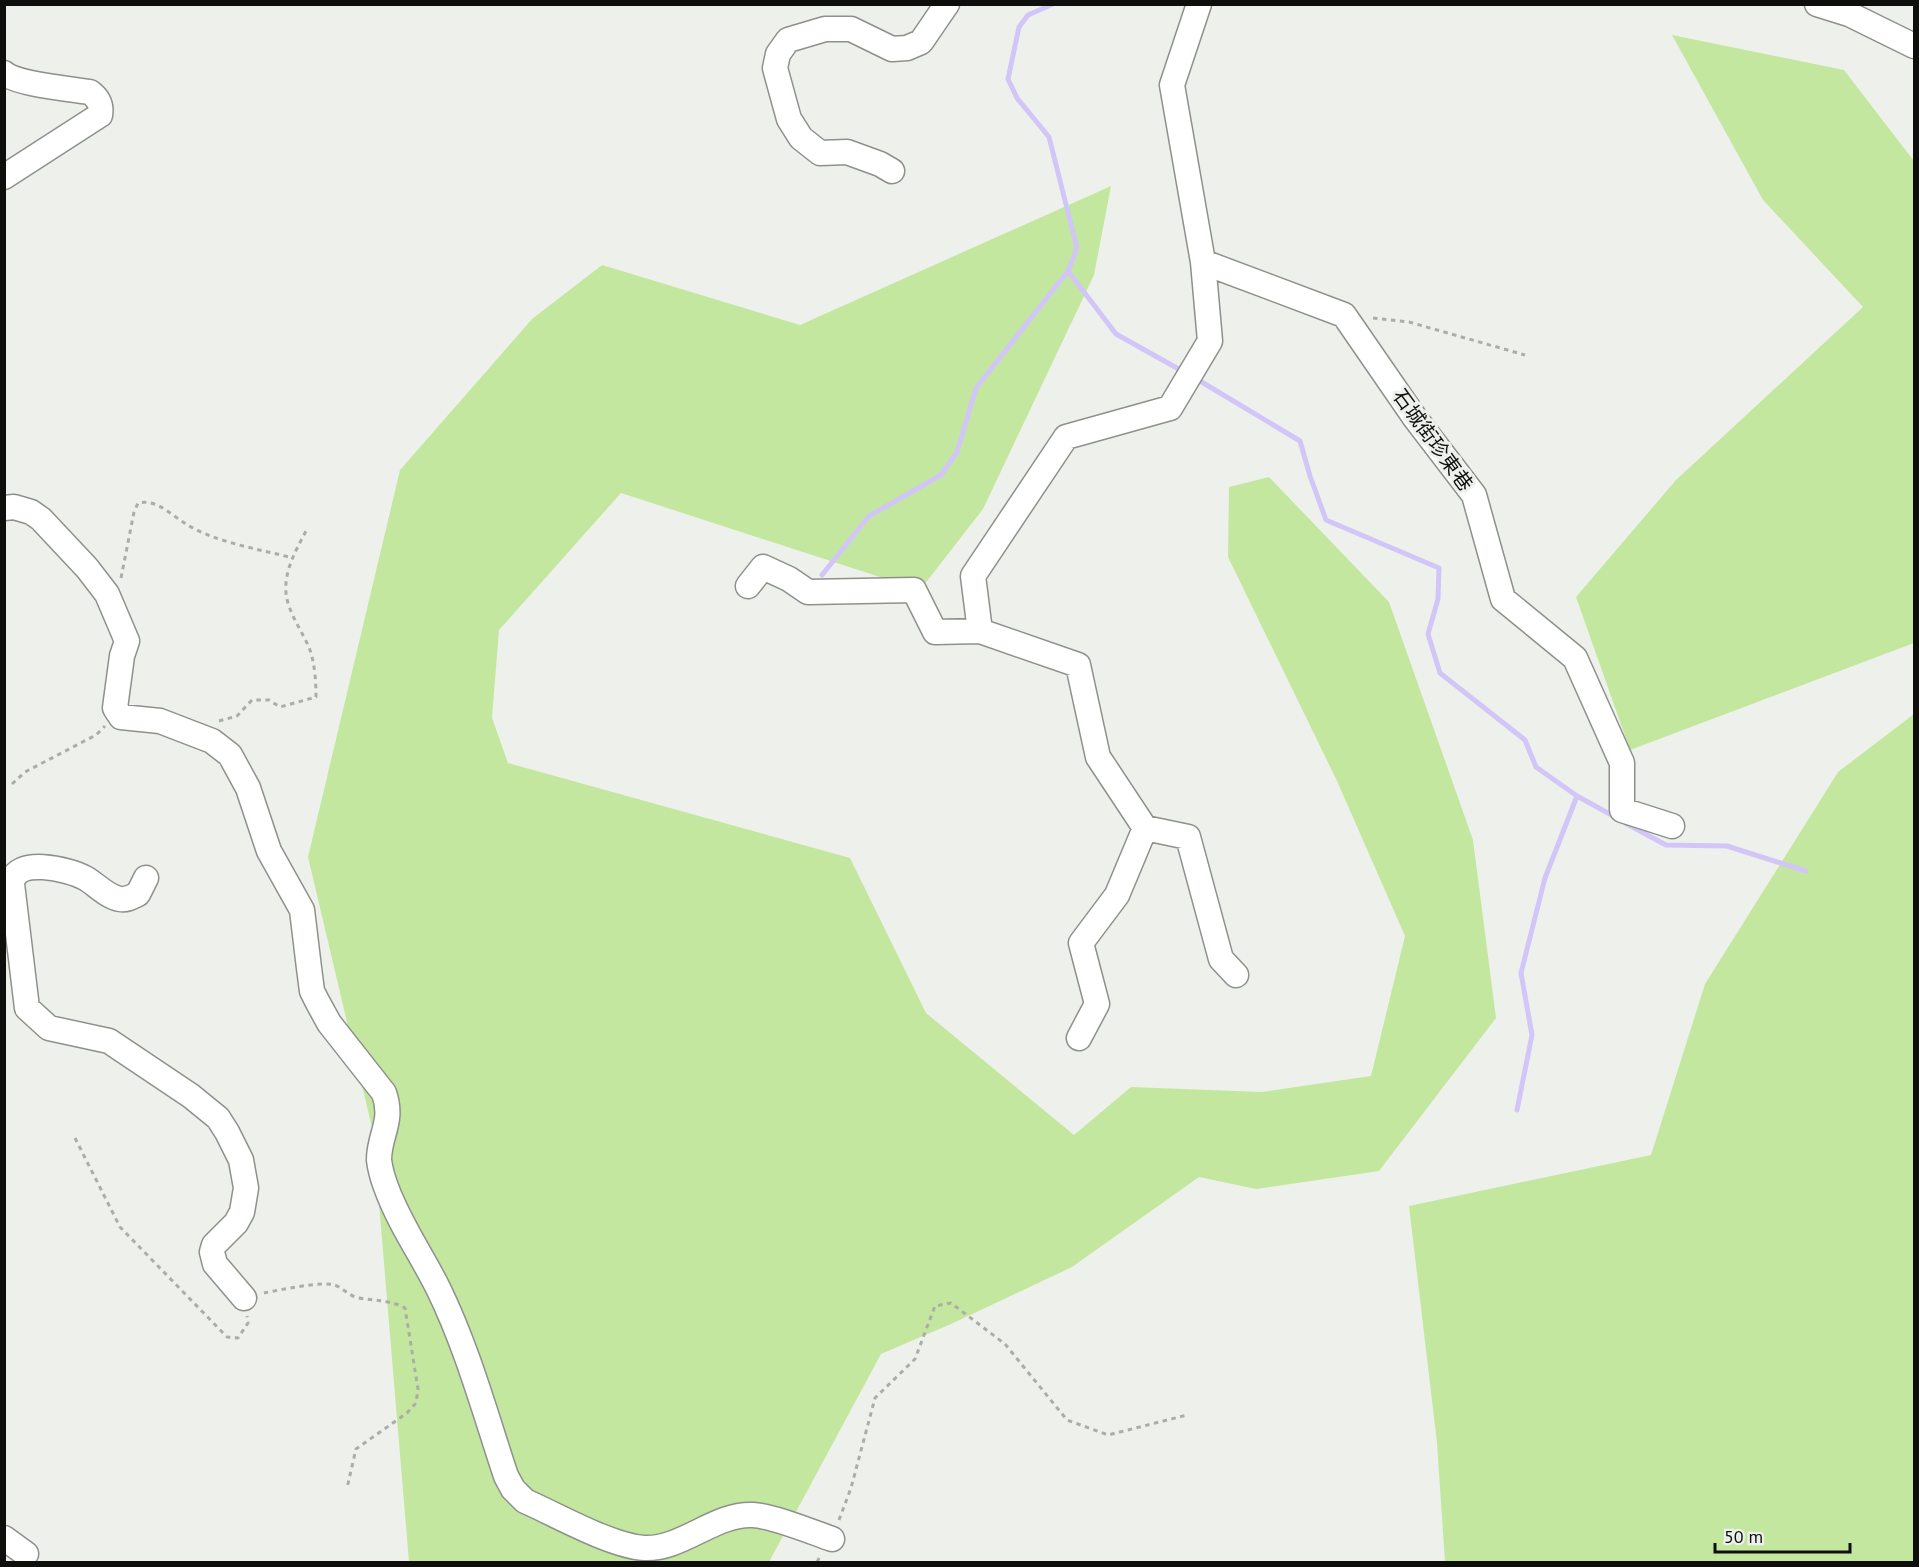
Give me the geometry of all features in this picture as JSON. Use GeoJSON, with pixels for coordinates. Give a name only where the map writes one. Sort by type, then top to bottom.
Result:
{"type":"FeatureCollection","features":[{"type":"Feature","properties":{"kind":"street"},"geometry":{"type":"LineString","coordinates":[[892,171],[847,152],[820,153],[801,138],[789,119],[775,68],[778,54],[788,40],[825,29],[850,29],[892,49],[907,48],[921,42],[947,4]]}},
{"type":"Feature","properties":{"kind":"street"},"geometry":{"type":"LineString","coordinates":[[980,631],[973,576],[1066,437],[1170,408],[1210,341],[1203,262],[1172,85],[1200,4]]}},
{"type":"Feature","properties":{"kind":"street"},"geometry":{"type":"LineString","coordinates":[[1817,4],[1849,14],[1914,46]]}},
{"type":"Feature","properties":{"kind":"street"},"geometry":{"type":"LineString","coordinates":[[4,73],[22,80],[90,92],[97,97],[101,108],[100,115],[4,177]]}},
{"type":"Feature","properties":{"kind":"street"},"geometry":{"type":"LineString","coordinates":[[1203,262],[1344,315]]}},
{"type":"Feature","properties":{"kind":"street","name":"石城街珍東巷"},"geometry":{"type":"LineString","coordinates":[[1344,315],[1415,418],[1474,495],[1503,599],[1575,658],[1622,763],[1622,810],[1672,826]]}},
{"type":"Feature","properties":{"kind":"street"},"geometry":{"type":"LineString","coordinates":[[4,508],[14,507],[31,512],[53,530],[107,594],[127,641],[122,656],[115,708],[121,717],[160,721],[212,741],[230,754],[248,788],[269,851],[302,910],[312,991],[329,1023],[384,1093],[388,1104],[388,1118],[379,1160],[386,1185],[404,1228],[438,1287],[460,1337],[506,1476],[513,1489],[525,1501],[615,1541],[637,1547],[647,1548],[669,1543],[736,1517],[752,1515],[832,1539]]}},
{"type":"Feature","properties":{"kind":"street"},"geometry":{"type":"LineString","coordinates":[[748,586],[763,567],[789,579],[807,592],[914,590],[935,632],[980,631],[1078,665],[1098,758],[1145,828],[1188,837],[1221,959],[1236,975]]}},
{"type":"Feature","properties":{"kind":"street"},"geometry":{"type":"LineString","coordinates":[[1079,1038],[1097,1004],[1081,943],[1117,896],[1145,828]]}},
{"type":"Feature","properties":{"kind":"street"},"geometry":{"type":"LineString","coordinates":[[146,878],[138,894],[128,899],[119,899],[74,873],[32,866],[20,869],[13,878],[10,925],[27,1008],[49,1028],[109,1041],[191,1096],[218,1118],[241,1160],[246,1188],[242,1212],[236,1223],[214,1245],[212,1252],[215,1264],[244,1298]]}},
{"type":"Feature","properties":{"kind":"street"},"geometry":{"type":"LineString","coordinates":[[4,1538],[26,1554]]}},
{"type":"Feature","properties":{"kind":"path"},"geometry":{"type":"LineString","coordinates":[[1344,315],[1409,322],[1525,355]]}},
{"type":"Feature","properties":{"kind":"path"},"geometry":{"type":"LineString","coordinates":[[107,594],[120,585],[134,512],[138,503],[146,501],[156,504],[183,523],[210,535],[293,558]]}},
{"type":"Feature","properties":{"kind":"path"},"geometry":{"type":"LineString","coordinates":[[218,721],[237,717],[252,700],[269,700],[280,707],[316,697],[316,681],[310,651],[286,594],[289,568],[306,531]]}},
{"type":"Feature","properties":{"kind":"path"},"geometry":{"type":"LineString","coordinates":[[12,784],[25,772],[96,735],[111,719]]}},
{"type":"Feature","properties":{"kind":"path"},"geometry":{"type":"LineString","coordinates":[[75,1138],[120,1227],[226,1337],[238,1338],[248,1323],[244,1298],[287,1288],[333,1284],[352,1297],[380,1302],[394,1301],[405,1308],[418,1389],[416,1403],[407,1413],[356,1449],[347,1488]]}},
{"type":"Feature","properties":{"kind":"path"},"geometry":{"type":"LineString","coordinates":[[817,1563],[832,1539],[851,1488],[875,1398],[915,1359],[935,1306],[951,1303],[1005,1344],[1067,1420],[1108,1435],[1187,1415]]}},
{"type":"Feature","properties":{"kind":"green space"},"geometry":{"type":"Polygon","coordinates":[[[1672,35],[1844,70],[1914,161],[1914,643],[1630,750],[1576,597],[1676,480],[1863,307],[1763,200],[1672,35]]]}},
{"type":"Feature","properties":{"kind":"green space"},"geometry":{"type":"Polygon","coordinates":[[[1111,186],[1094,275],[983,509],[920,590],[621,493],[499,630],[492,718],[508,763],[850,858],[926,1013],[1074,1135],[1131,1087],[1262,1092],[1371,1076],[1405,936],[1337,781],[1228,557],[1229,487],[1269,477],[1389,602],[1473,840],[1496,1018],[1379,1171],[1256,1189],[1199,1177],[1072,1267],[881,1354],[769,1562],[409,1562],[373,1132],[308,857],[400,470],[532,319],[602,265],[800,325],[1111,186]]]}},
{"type":"Feature","properties":{"kind":"green space"},"geometry":{"type":"Polygon","coordinates":[[[1914,714],[1914,1562],[1445,1562],[1437,1443],[1409,1206],[1651,1155],[1705,984],[1838,772],[1914,714]]]}},
{"type":"Feature","properties":{"kind":"waterway"},"geometry":{"type":"LineString","coordinates":[[1053,4],[1028,15],[1019,27],[1008,79],[1017,98],[1049,137],[1077,248],[1068,271],[1116,334],[1184,372]]}},
{"type":"Feature","properties":{"kind":"waterway"},"geometry":{"type":"LineString","coordinates":[[822,575],[869,516],[941,475],[957,452],[976,388],[1068,271]]}},
{"type":"Feature","properties":{"kind":"waterway"},"geometry":{"type":"LineString","coordinates":[[1195,378],[1300,441],[1326,520],[1439,568],[1438,599],[1428,634],[1440,673],[1525,740],[1536,767],[1577,796],[1617,818]]}},
{"type":"Feature","properties":{"kind":"waterway"},"geometry":{"type":"LineString","coordinates":[[1517,1110],[1532,1035],[1521,973],[1545,878],[1577,796]]}},
{"type":"Feature","properties":{"kind":"waterway"},"geometry":{"type":"LineString","coordinates":[[1625,823],[1666,845],[1727,846],[1806,871]]}}]}
